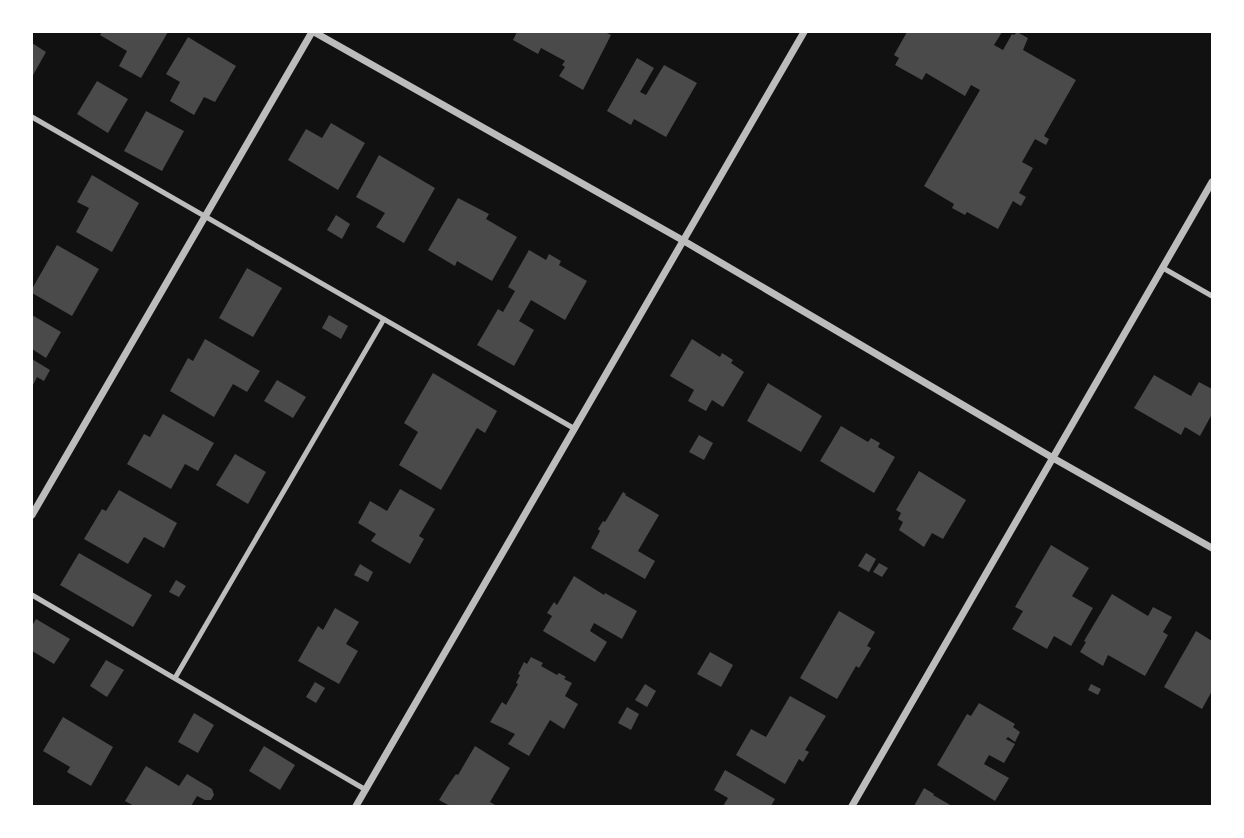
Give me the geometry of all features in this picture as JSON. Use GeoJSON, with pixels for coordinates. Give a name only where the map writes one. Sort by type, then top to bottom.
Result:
{"type":"FeatureCollection","features":[{"type":"Feature","properties":{"kind":"street"},"geometry":{"type":"LineString","coordinates":[[32,515],[313,32],[684,241],[1053,458],[1213,548]]}},
{"type":"Feature","properties":{"kind":"street"},"geometry":{"type":"LineString","coordinates":[[356,807],[804,32]]}},
{"type":"Feature","properties":{"kind":"street"},"geometry":{"type":"LineString","coordinates":[[852,807],[1213,182]]}},
{"type":"Feature","properties":{"kind":"lane"},"geometry":{"type":"LineString","coordinates":[[32,117],[575,429]]}},
{"type":"Feature","properties":{"kind":"lane"},"geometry":{"type":"LineString","coordinates":[[1163,268],[1213,296]]}},
{"type":"Feature","properties":{"kind":"lane"},"geometry":{"type":"LineString","coordinates":[[175,678],[384,319]]}},
{"type":"Feature","properties":{"kind":"lane"},"geometry":{"type":"LineString","coordinates":[[32,595],[366,790]]}},
{"type":"Feature","properties":{"kind":"building"},"geometry":{"type":"Polygon","coordinates":[[[102,32],[168,32],[141,78],[119,66],[127,51],[100,35],[102,32]]]}},
{"type":"Feature","properties":{"kind":"building"},"geometry":{"type":"Polygon","coordinates":[[[517,32],[605,32],[611,35],[583,90],[559,76],[565,67],[562,65],[565,61],[541,48],[538,54],[513,40],[517,32]]]}},
{"type":"Feature","properties":{"kind":"building"},"geometry":{"type":"Polygon","coordinates":[[[907,32],[1002,32],[994,45],[1003,50],[1012,34],[1017,32],[1028,38],[1023,50],[1076,80],[1044,136],[1049,139],[1046,145],[1035,139],[1022,162],[1033,168],[1019,193],[1026,197],[1021,206],[1013,201],[998,229],[967,212],[965,215],[952,208],[954,204],[924,186],[980,90],[971,85],[965,96],[926,73],[922,80],[895,65],[899,58],[894,55],[907,32]]]}},
{"type":"Feature","properties":{"kind":"building"},"geometry":{"type":"Polygon","coordinates":[[[188,37],[236,66],[215,102],[204,97],[194,115],[170,101],[180,82],[166,74],[188,37]]]}},
{"type":"Feature","properties":{"kind":"building"},"geometry":{"type":"Polygon","coordinates":[[[32,43],[46,52],[32,77],[32,43]]]}},
{"type":"Feature","properties":{"kind":"building"},"geometry":{"type":"Polygon","coordinates":[[[637,58],[654,68],[640,92],[646,95],[664,65],[697,83],[666,137],[634,119],[631,125],[607,111],[637,58]]]}},
{"type":"Feature","properties":{"kind":"building"},"geometry":{"type":"Polygon","coordinates":[[[97,81],[128,99],[108,133],[77,114],[97,81]]]}},
{"type":"Feature","properties":{"kind":"building"},"geometry":{"type":"Polygon","coordinates":[[[146,111],[184,131],[162,171],[124,151],[146,111]]]}},
{"type":"Feature","properties":{"kind":"building"},"geometry":{"type":"Polygon","coordinates":[[[331,123],[365,143],[338,190],[288,160],[306,129],[322,138],[331,123]]]}},
{"type":"Feature","properties":{"kind":"building"},"geometry":{"type":"Polygon","coordinates":[[[379,155],[435,188],[404,243],[376,227],[385,213],[356,197],[379,155]]]}},
{"type":"Feature","properties":{"kind":"building"},"geometry":{"type":"Polygon","coordinates":[[[92,175],[139,203],[112,252],[76,232],[89,208],[77,202],[92,175]]]}},
{"type":"Feature","properties":{"kind":"building"},"geometry":{"type":"Polygon","coordinates":[[[458,198],[489,214],[486,219],[517,237],[492,281],[457,261],[455,266],[428,250],[458,198]]]}},
{"type":"Feature","properties":{"kind":"building"},"geometry":{"type":"Polygon","coordinates":[[[336,215],[350,224],[342,239],[327,230],[336,215]]]}},
{"type":"Feature","properties":{"kind":"building"},"geometry":{"type":"Polygon","coordinates":[[[57,245],[99,269],[72,316],[32,293],[57,245]]]}},
{"type":"Feature","properties":{"kind":"building"},"geometry":{"type":"Polygon","coordinates":[[[529,250],[546,260],[549,254],[561,261],[559,265],[587,281],[565,320],[531,300],[519,321],[534,330],[514,366],[477,345],[498,309],[503,312],[515,291],[508,287],[529,250]]]}},
{"type":"Feature","properties":{"kind":"building"},"geometry":{"type":"Polygon","coordinates":[[[247,268],[282,288],[253,337],[219,318],[247,268]]]}},
{"type":"Feature","properties":{"kind":"building"},"geometry":{"type":"Polygon","coordinates":[[[32,315],[61,332],[46,358],[32,349],[32,315]]]}},
{"type":"Feature","properties":{"kind":"building"},"geometry":{"type":"Polygon","coordinates":[[[329,315],[348,326],[341,339],[322,328],[329,315]]]}},
{"type":"Feature","properties":{"kind":"building"},"geometry":{"type":"Polygon","coordinates":[[[205,339],[260,371],[247,392],[233,384],[214,417],[170,391],[188,358],[193,361],[205,339]]]}},
{"type":"Feature","properties":{"kind":"building"},"geometry":{"type":"Polygon","coordinates":[[[692,339],[720,357],[722,353],[744,372],[723,407],[712,400],[706,411],[688,401],[694,390],[670,376],[692,339]]]}},
{"type":"Feature","properties":{"kind":"building"},"geometry":{"type":"Polygon","coordinates":[[[32,359],[50,370],[44,381],[37,377],[32,387],[32,359]]]}},
{"type":"Feature","properties":{"kind":"building"},"geometry":{"type":"Polygon","coordinates":[[[433,373],[497,411],[485,433],[477,428],[441,490],[399,465],[418,432],[404,423],[433,373]]]}},
{"type":"Feature","properties":{"kind":"building"},"geometry":{"type":"Polygon","coordinates":[[[1154,375],[1191,396],[1199,382],[1212,389],[1212,414],[1200,436],[1185,427],[1181,435],[1134,408],[1154,375]]]}},
{"type":"Feature","properties":{"kind":"building"},"geometry":{"type":"Polygon","coordinates":[[[277,380],[306,397],[293,418],[264,401],[277,380]]]}},
{"type":"Feature","properties":{"kind":"building"},"geometry":{"type":"Polygon","coordinates":[[[768,383],[822,416],[801,452],[747,421],[768,383]]]}},
{"type":"Feature","properties":{"kind":"building"},"geometry":{"type":"Polygon","coordinates":[[[163,414],[214,443],[198,471],[185,464],[171,489],[127,464],[144,434],[150,437],[163,414]]]}},
{"type":"Feature","properties":{"kind":"building"},"geometry":{"type":"Polygon","coordinates":[[[841,426],[868,442],[871,438],[880,443],[878,447],[895,457],[874,493],[820,461],[841,426]]]}},
{"type":"Feature","properties":{"kind":"building"},"geometry":{"type":"Polygon","coordinates":[[[699,435],[713,443],[704,460],[689,452],[699,435]]]}},
{"type":"Feature","properties":{"kind":"building"},"geometry":{"type":"Polygon","coordinates":[[[235,454],[266,472],[248,504],[216,485],[235,454]]]}},
{"type":"Feature","properties":{"kind":"building"},"geometry":{"type":"Polygon","coordinates":[[[919,471],[966,500],[943,539],[932,533],[924,547],[899,530],[903,522],[898,519],[901,513],[896,510],[919,471]]]}},
{"type":"Feature","properties":{"kind":"building"},"geometry":{"type":"Polygon","coordinates":[[[400,489],[435,509],[419,536],[424,539],[410,564],[371,541],[376,534],[358,523],[370,501],[387,511],[400,489]]]}},
{"type":"Feature","properties":{"kind":"building"},"geometry":{"type":"Polygon","coordinates":[[[119,490],[177,523],[164,548],[144,537],[128,564],[84,539],[102,509],[106,511],[119,490]]]}},
{"type":"Feature","properties":{"kind":"building"},"geometry":{"type":"Polygon","coordinates":[[[623,492],[659,515],[638,551],[655,561],[645,579],[591,548],[600,531],[598,529],[623,492]]]}},
{"type":"Feature","properties":{"kind":"building"},"geometry":{"type":"Polygon","coordinates":[[[1051,545],[1089,568],[1072,596],[1093,608],[1071,646],[1054,636],[1047,649],[1012,629],[1023,611],[1015,607],[1051,545]]]}},
{"type":"Feature","properties":{"kind":"building"},"geometry":{"type":"Polygon","coordinates":[[[79,553],[152,595],[133,627],[60,585],[79,553]]]}},
{"type":"Feature","properties":{"kind":"building"},"geometry":{"type":"Polygon","coordinates":[[[866,553],[876,559],[869,572],[858,566],[866,553]]]}},
{"type":"Feature","properties":{"kind":"building"},"geometry":{"type":"Polygon","coordinates":[[[879,563],[888,568],[882,577],[873,572],[879,563]]]}},
{"type":"Feature","properties":{"kind":"building"},"geometry":{"type":"Polygon","coordinates":[[[360,564],[373,572],[368,582],[354,575],[360,564]]]}},
{"type":"Feature","properties":{"kind":"building"},"geometry":{"type":"Polygon","coordinates":[[[574,576],[637,611],[622,639],[594,623],[590,631],[607,642],[595,662],[543,631],[552,616],[547,613],[554,602],[557,605],[574,576]]]}},
{"type":"Feature","properties":{"kind":"building"},"geometry":{"type":"Polygon","coordinates":[[[176,580],[186,586],[179,597],[169,592],[176,580]]]}},
{"type":"Feature","properties":{"kind":"building"},"geometry":{"type":"Polygon","coordinates":[[[1112,594],[1148,616],[1153,607],[1172,617],[1163,632],[1168,635],[1145,676],[1108,655],[1103,666],[1080,652],[1112,594]]]}},
{"type":"Feature","properties":{"kind":"building"},"geometry":{"type":"Polygon","coordinates":[[[335,608],[359,622],[346,644],[358,651],[339,684],[298,661],[318,626],[323,630],[335,608]]]}},
{"type":"Feature","properties":{"kind":"building"},"geometry":{"type":"Polygon","coordinates":[[[839,611],[875,632],[867,646],[871,648],[859,668],[856,666],[837,699],[800,678],[839,611]]]}},
{"type":"Feature","properties":{"kind":"building"},"geometry":{"type":"Polygon","coordinates":[[[36,619],[70,639],[54,664],[32,651],[32,626],[36,619]]]}},
{"type":"Feature","properties":{"kind":"building"},"geometry":{"type":"Polygon","coordinates":[[[1196,631],[1212,641],[1212,691],[1202,709],[1164,687],[1196,631]]]}},
{"type":"Feature","properties":{"kind":"building"},"geometry":{"type":"Polygon","coordinates":[[[710,652],[733,665],[721,687],[697,674],[710,652]]]}},
{"type":"Feature","properties":{"kind":"building"},"geometry":{"type":"Polygon","coordinates":[[[531,657],[543,663],[541,666],[557,675],[559,673],[572,683],[565,696],[578,704],[564,729],[550,720],[529,756],[508,744],[515,734],[490,722],[502,702],[506,705],[518,684],[518,674],[524,662],[527,664],[531,657]]]}},
{"type":"Feature","properties":{"kind":"building"},"geometry":{"type":"Polygon","coordinates":[[[106,660],[124,670],[107,697],[90,686],[106,660]]]}},
{"type":"Feature","properties":{"kind":"building"},"geometry":{"type":"Polygon","coordinates":[[[315,682],[325,688],[316,703],[306,697],[315,682]]]}},
{"type":"Feature","properties":{"kind":"building"},"geometry":{"type":"Polygon","coordinates":[[[645,684],[656,691],[647,707],[635,700],[645,684]]]}},
{"type":"Feature","properties":{"kind":"building"},"geometry":{"type":"Polygon","coordinates":[[[1091,684],[1101,689],[1098,695],[1088,690],[1091,684]]]}},
{"type":"Feature","properties":{"kind":"building"},"geometry":{"type":"Polygon","coordinates":[[[790,696],[826,716],[805,750],[809,752],[803,762],[799,759],[785,784],[736,755],[751,729],[766,737],[790,696]]]}},
{"type":"Feature","properties":{"kind":"building"},"geometry":{"type":"Polygon","coordinates":[[[979,703],[1015,724],[1013,727],[1020,732],[1015,742],[1008,737],[1006,739],[1015,744],[1004,763],[989,755],[984,764],[1009,778],[995,801],[937,765],[967,714],[971,716],[979,703]]]}},
{"type":"Feature","properties":{"kind":"building"},"geometry":{"type":"Polygon","coordinates":[[[627,707],[639,714],[631,730],[618,723],[627,707]]]}},
{"type":"Feature","properties":{"kind":"building"},"geometry":{"type":"Polygon","coordinates":[[[194,713],[214,725],[198,753],[178,742],[194,713]]]}},
{"type":"Feature","properties":{"kind":"building"},"geometry":{"type":"Polygon","coordinates":[[[63,717],[113,747],[91,786],[67,772],[70,767],[43,751],[63,717]]]}},
{"type":"Feature","properties":{"kind":"building"},"geometry":{"type":"Polygon","coordinates":[[[264,746],[295,765],[280,790],[249,771],[264,746]]]}},
{"type":"Feature","properties":{"kind":"building"},"geometry":{"type":"Polygon","coordinates":[[[475,746],[510,768],[490,802],[497,806],[450,806],[439,800],[475,746]]]}},
{"type":"Feature","properties":{"kind":"building"},"geometry":{"type":"Polygon","coordinates":[[[146,766],[179,786],[187,774],[212,789],[214,795],[211,800],[197,796],[191,806],[134,806],[125,801],[146,766]]]}},
{"type":"Feature","properties":{"kind":"building"},"geometry":{"type":"Polygon","coordinates":[[[725,770],[775,799],[771,806],[723,806],[728,798],[714,790],[725,770]]]}},
{"type":"Feature","properties":{"kind":"building"},"geometry":{"type":"Polygon","coordinates":[[[924,788],[933,795],[952,806],[914,806],[924,788]]]}}]}
